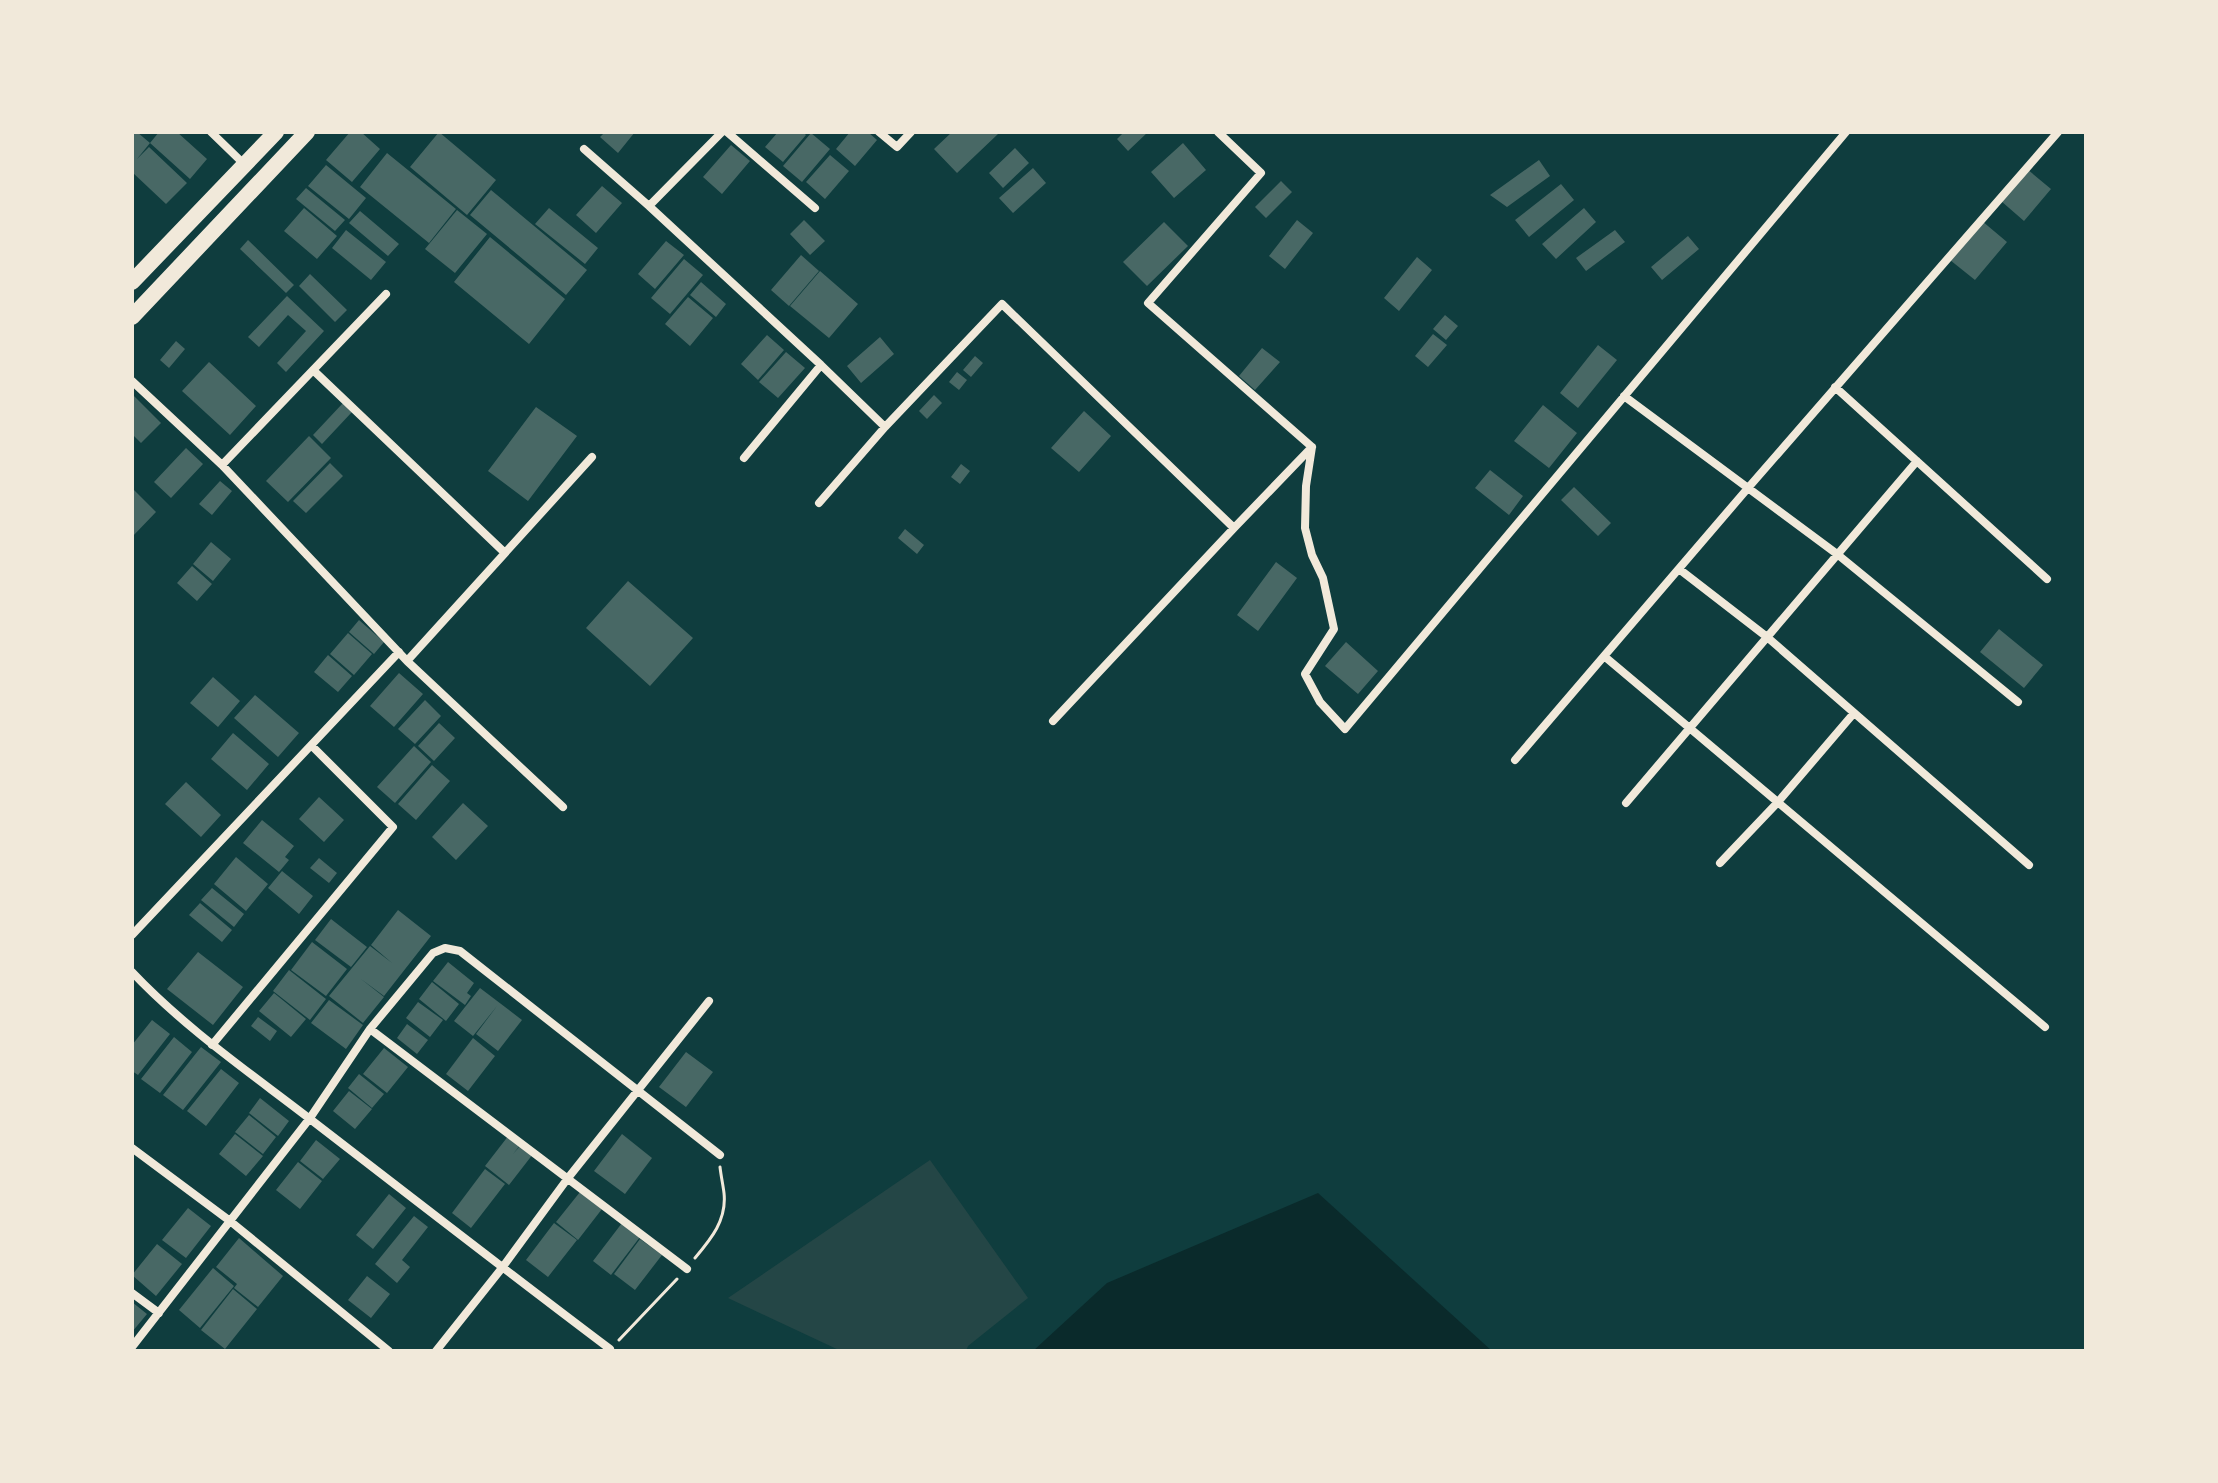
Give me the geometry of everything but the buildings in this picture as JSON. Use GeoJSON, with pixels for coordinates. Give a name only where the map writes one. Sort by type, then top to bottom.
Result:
{"type":"FeatureCollection","features":[{"type":"Feature","properties":{"kind":"main road"},"geometry":{"type":"LineString","coordinates":[[132,282],[276,132]]}},
{"type":"Feature","properties":{"kind":"main road"},"geometry":{"type":"LineString","coordinates":[[132,317],[307,132]]}},
{"type":"Feature","properties":{"kind":"street"},"geometry":{"type":"LineString","coordinates":[[211,132],[245,165]]}},
{"type":"Feature","properties":{"kind":"street"},"geometry":{"type":"LineString","coordinates":[[649,206],[725,132],[815,208]]}},
{"type":"Feature","properties":{"kind":"street"},"geometry":{"type":"LineString","coordinates":[[879,132],[897,147],[911,132]]}},
{"type":"Feature","properties":{"kind":"street"},"geometry":{"type":"LineString","coordinates":[[1218,132],[1261,173],[1148,303],[1312,447]]}},
{"type":"Feature","properties":{"kind":"street"},"geometry":{"type":"LineString","coordinates":[[1312,447],[1306,486],[1305,528],[1312,555],[1323,578],[1334,629],[1305,674],[1320,702],[1345,729],[1846,132]]}},
{"type":"Feature","properties":{"kind":"street"},"geometry":{"type":"LineString","coordinates":[[1515,760],[2058,132]]}},
{"type":"Feature","properties":{"kind":"street"},"geometry":{"type":"LineString","coordinates":[[584,149],[885,427]]}},
{"type":"Feature","properties":{"kind":"street"},"geometry":{"type":"LineString","coordinates":[[222,465],[386,294]]}},
{"type":"Feature","properties":{"kind":"street"},"geometry":{"type":"LineString","coordinates":[[819,503],[885,427],[1002,304],[1234,528]]}},
{"type":"Feature","properties":{"kind":"street"},"geometry":{"type":"LineString","coordinates":[[744,458],[821,365]]}},
{"type":"Feature","properties":{"kind":"street"},"geometry":{"type":"LineString","coordinates":[[313,370],[505,553]]}},
{"type":"Feature","properties":{"kind":"street"},"geometry":{"type":"LineString","coordinates":[[132,381],[222,465],[407,661],[563,807]]}},
{"type":"Feature","properties":{"kind":"street"},"geometry":{"type":"LineString","coordinates":[[1835,387],[2047,579]]}},
{"type":"Feature","properties":{"kind":"street"},"geometry":{"type":"LineString","coordinates":[[1624,396],[1837,554],[2018,702]]}},
{"type":"Feature","properties":{"kind":"street"},"geometry":{"type":"LineString","coordinates":[[1053,721],[1312,447]]}},
{"type":"Feature","properties":{"kind":"street"},"geometry":{"type":"LineString","coordinates":[[407,661],[592,457]]}},
{"type":"Feature","properties":{"kind":"street"},"geometry":{"type":"LineString","coordinates":[[1626,803],[1917,461]]}},
{"type":"Feature","properties":{"kind":"street"},"geometry":{"type":"LineString","coordinates":[[1679,569],[1767,637],[2029,865]]}},
{"type":"Feature","properties":{"kind":"street"},"geometry":{"type":"LineString","coordinates":[[132,935],[399,652]]}},
{"type":"Feature","properties":{"kind":"street"},"geometry":{"type":"LineString","coordinates":[[1604,656],[2045,1027]]}},
{"type":"Feature","properties":{"kind":"street"},"geometry":{"type":"LineString","coordinates":[[1720,863],[1778,802],[1854,713]]}},
{"type":"Feature","properties":{"kind":"street"},"geometry":{"type":"LineString","coordinates":[[212,1045],[393,827],[312,746]]}},
{"type":"Feature","properties":{"kind":"street"},"geometry":{"type":"LineString","coordinates":[[132,1347],[310,1118],[370,1029],[433,953],[445,948],[460,951],[720,1155]]}},
{"type":"Feature","properties":{"kind":"street"},"geometry":{"type":"LineString","coordinates":[[132,972],[212,1045],[610,1349]]}},
{"type":"Feature","properties":{"kind":"street"},"geometry":{"type":"LineString","coordinates":[[436,1351],[709,1001]]}},
{"type":"Feature","properties":{"kind":"street"},"geometry":{"type":"LineString","coordinates":[[370,1029],[687,1269]]}},
{"type":"Feature","properties":{"kind":"street"},"geometry":{"type":"LineString","coordinates":[[132,1148],[230,1221],[389,1351]]}},
{"type":"Feature","properties":{"kind":"street"},"geometry":{"type":"LineString","coordinates":[[132,1293],[159,1313]]}},
{"type":"Feature","properties":{"kind":"shaded area"},"geometry":{"type":"Polygon","coordinates":[[[930,1160],[1028,1298],[968,1346],[966,1351],[841,1351],[728,1298],[930,1160]]]}},
{"type":"Feature","properties":{"kind":"shaded area"},"geometry":{"type":"Polygon","coordinates":[[[1318,1193],[1492,1351],[1033,1351],[1107,1283],[1318,1193]]]}}]}
